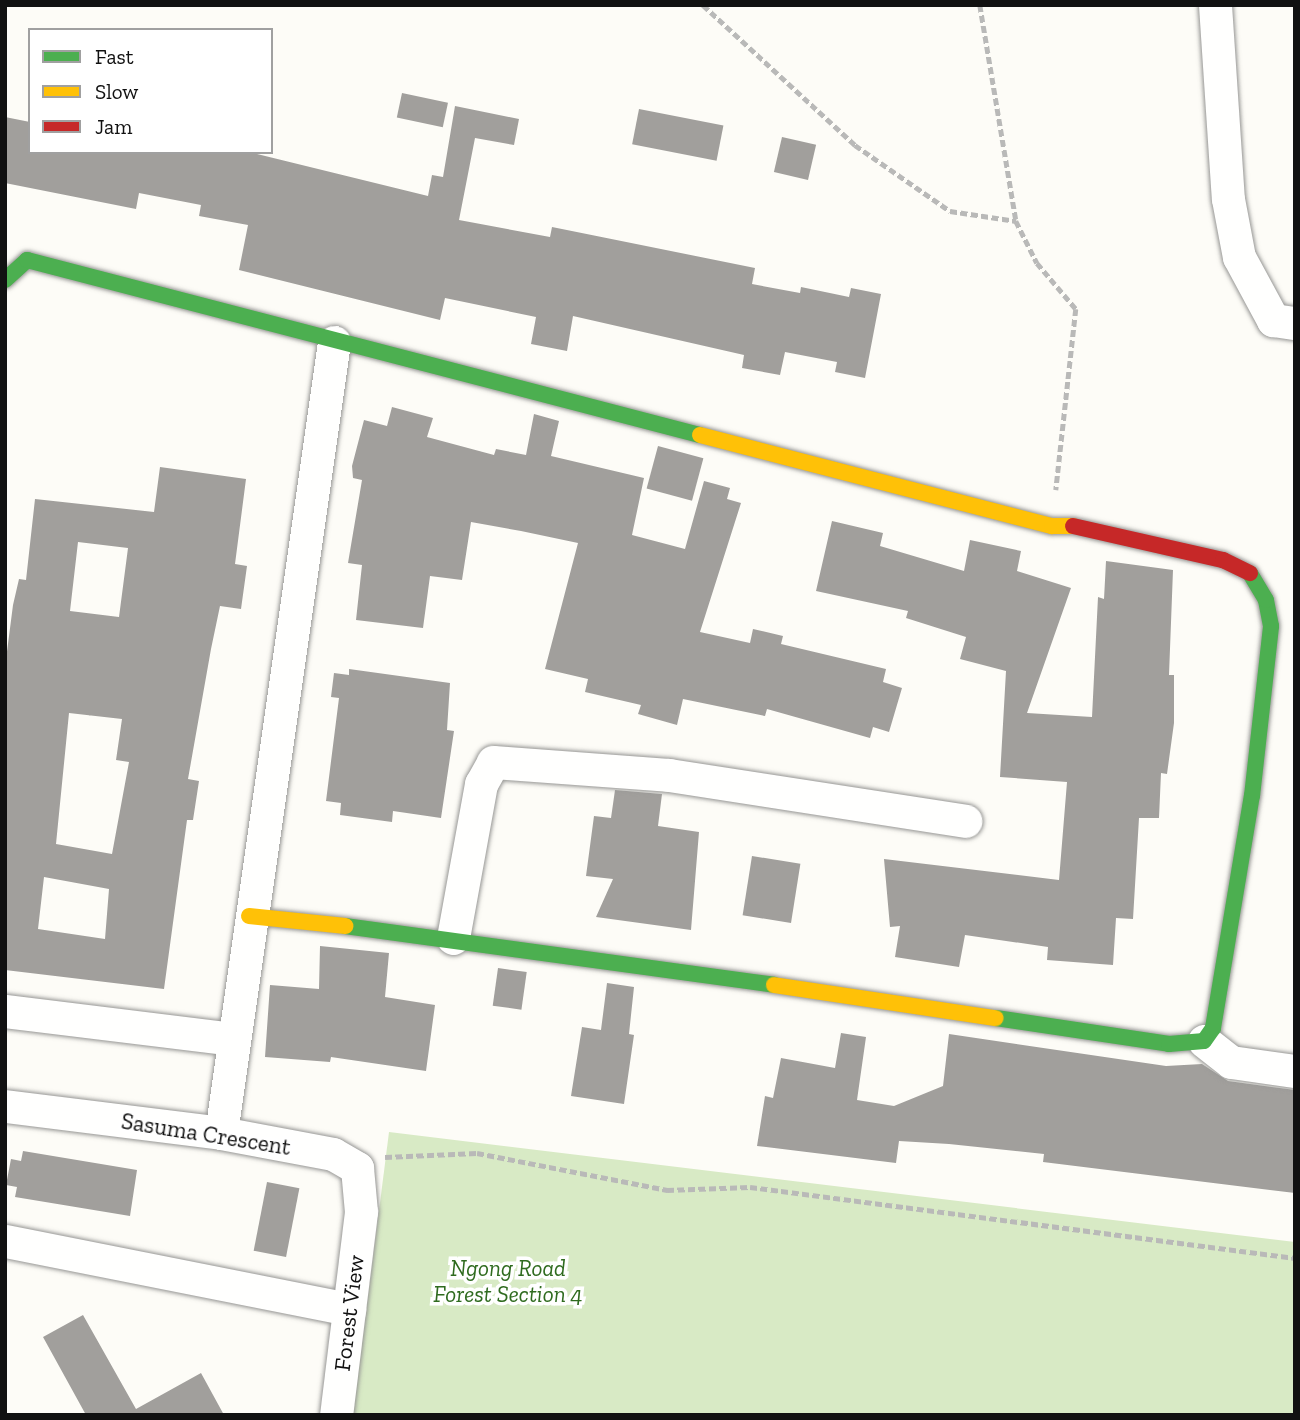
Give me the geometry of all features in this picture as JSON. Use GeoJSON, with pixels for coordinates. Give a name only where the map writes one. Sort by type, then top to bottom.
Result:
{"type":"FeatureCollection","features":[{"type":"Feature","properties":{"kind":"street"},"geometry":{"type":"LineString","coordinates":[[1214,5],[1228,200],[1240,257],[1273,320],[1295,324]]}},
{"type":"Feature","properties":{"kind":"street"},"geometry":{"type":"LineString","coordinates":[[12,265],[334,342],[1052,526],[1082,526],[1223,560],[1254,575],[1266,600],[1271,626],[1252,796],[1213,1028],[1204,1041]]}},
{"type":"Feature","properties":{"kind":"street"},"geometry":{"type":"LineString","coordinates":[[221,1133],[249,916],[334,342]]}},
{"type":"Feature","properties":{"kind":"street"},"geometry":{"type":"LineString","coordinates":[[453,938],[481,785],[493,762],[656,774],[965,821]]}},
{"type":"Feature","properties":{"kind":"street"},"geometry":{"type":"LineString","coordinates":[[249,916],[453,938],[1169,1044],[1204,1041],[1231,1062],[1295,1071]]}},
{"type":"Feature","properties":{"kind":"street"},"geometry":{"type":"LineString","coordinates":[[5,1011],[232,1039]]}},
{"type":"Feature","properties":{"kind":"street","name":"Sasuma Crescent"},"geometry":{"type":"LineString","coordinates":[[5,1106],[221,1133],[345,1159]]}},
{"type":"Feature","properties":{"kind":"street","name":"Forest View"},"geometry":{"type":"LineString","coordinates":[[336,1415],[361,1212],[361,1175],[345,1159]]}},
{"type":"Feature","properties":{"kind":"street"},"geometry":{"type":"LineString","coordinates":[[5,1241],[349,1309]]}},
{"type":"Feature","properties":{"kind":"path"},"geometry":{"type":"LineString","coordinates":[[703,5],[855,145],[950,211],[1016,221]]}},
{"type":"Feature","properties":{"kind":"path"},"geometry":{"type":"LineString","coordinates":[[980,5],[1016,221],[1037,263],[1076,309],[1052,526]]}},
{"type":"Feature","properties":{"kind":"path"},"geometry":{"type":"LineString","coordinates":[[345,1159],[477,1153],[667,1190],[750,1188],[1295,1258]]}},
{"type":"Feature","properties":{"kind":"green space","name":"Ngong Road Forest Section 4"},"geometry":{"type":"Polygon","coordinates":[[[389,1132],[1295,1242],[1295,1415],[353,1415],[389,1132]]]}},
{"type":"Feature","properties":{"kind":"building"},"geometry":{"type":"Polygon","coordinates":[[[402,93],[448,103],[443,127],[397,117],[402,93]]]}},
{"type":"Feature","properties":{"kind":"building"},"geometry":{"type":"Polygon","coordinates":[[[455,106],[519,119],[514,145],[475,138],[459,220],[550,237],[552,227],[755,268],[752,284],[800,293],[801,287],[849,297],[851,288],[881,294],[865,378],[835,372],[837,362],[785,352],[780,375],[742,368],[744,355],[573,316],[567,351],[531,344],[536,317],[445,298],[440,320],[239,270],[248,225],[199,216],[201,205],[139,193],[136,209],[5,183],[5,117],[28,122],[28,154],[257,154],[428,196],[432,175],[443,177],[455,106]]]}},
{"type":"Feature","properties":{"kind":"building"},"geometry":{"type":"Polygon","coordinates":[[[639,109],[723,125],[717,161],[632,144],[639,109]]]}},
{"type":"Feature","properties":{"kind":"building"},"geometry":{"type":"Polygon","coordinates":[[[782,137],[816,145],[808,180],[774,172],[782,137]]]}},
{"type":"Feature","properties":{"kind":"building"},"geometry":{"type":"Polygon","coordinates":[[[392,407],[433,418],[427,437],[494,455],[496,449],[526,455],[534,414],[559,421],[551,456],[644,478],[632,535],[685,549],[704,481],[730,488],[727,499],[741,503],[700,632],[750,643],[753,629],[783,636],[781,644],[886,669],[883,682],[902,688],[889,732],[873,727],[870,738],[767,709],[765,716],[683,699],[677,725],[638,714],[641,705],[585,692],[588,679],[545,669],[578,543],[521,531],[471,522],[462,580],[430,576],[423,628],[356,620],[362,565],[348,563],[362,480],[353,478],[352,466],[364,420],[387,426],[392,407]]]}},
{"type":"Feature","properties":{"kind":"building"},"geometry":{"type":"Polygon","coordinates":[[[658,446],[703,458],[692,501],[647,489],[658,446]]]}},
{"type":"Feature","properties":{"kind":"building"},"geometry":{"type":"Polygon","coordinates":[[[160,467],[246,479],[235,564],[247,566],[241,609],[220,606],[211,649],[188,779],[199,781],[193,820],[187,820],[164,989],[5,970],[5,667],[19,579],[26,580],[35,499],[154,512],[160,467]],[[78,542],[70,611],[119,617],[128,548],[78,542]],[[69,713],[56,844],[112,854],[129,762],[116,760],[122,719],[69,713]],[[44,877],[38,929],[105,939],[109,889],[44,877]]]}},
{"type":"Feature","properties":{"kind":"building"},"geometry":{"type":"Polygon","coordinates":[[[832,521],[883,533],[880,546],[964,571],[970,540],[1021,551],[1017,571],[1071,588],[1027,713],[1092,717],[1098,597],[1104,599],[1106,561],[1173,570],[1169,675],[1174,675],[1174,723],[1167,774],[1161,773],[1159,818],[1139,818],[1133,919],[1116,918],[1113,965],[1047,960],[1048,947],[965,935],[959,967],[895,957],[900,926],[890,927],[884,859],[1059,880],[1067,782],[1000,777],[1006,671],[960,659],[966,637],[906,618],[908,611],[816,591],[832,521]]]}},
{"type":"Feature","properties":{"kind":"building"},"geometry":{"type":"Polygon","coordinates":[[[349,669],[450,683],[447,730],[454,731],[441,818],[393,811],[392,822],[340,815],[341,803],[326,801],[339,698],[331,697],[334,673],[349,675],[349,669]]]}},
{"type":"Feature","properties":{"kind":"building"},"geometry":{"type":"Polygon","coordinates":[[[615,790],[662,794],[658,826],[699,832],[691,930],[596,917],[613,879],[586,876],[594,816],[611,818],[615,790]]]}},
{"type":"Feature","properties":{"kind":"building"},"geometry":{"type":"Polygon","coordinates":[[[752,856],[800,864],[791,923],[743,915],[752,856]]]}},
{"type":"Feature","properties":{"kind":"building"},"geometry":{"type":"Polygon","coordinates":[[[320,946],[389,953],[385,997],[435,1005],[426,1071],[331,1057],[330,1062],[265,1057],[270,985],[319,989],[320,946]]]}},
{"type":"Feature","properties":{"kind":"building"},"geometry":{"type":"Polygon","coordinates":[[[498,968],[527,972],[521,1010],[493,1006],[498,968]]]}},
{"type":"Feature","properties":{"kind":"building"},"geometry":{"type":"Polygon","coordinates":[[[607,983],[634,987],[629,1034],[634,1035],[624,1104],[571,1096],[582,1027],[601,1030],[607,983]]]}},
{"type":"Feature","properties":{"kind":"building"},"geometry":{"type":"Polygon","coordinates":[[[841,1033],[866,1037],[857,1100],[894,1106],[943,1086],[949,1034],[1166,1066],[1202,1064],[1228,1081],[1295,1090],[1295,1193],[1043,1162],[1044,1154],[949,1144],[899,1141],[896,1163],[757,1146],[765,1096],[773,1098],[781,1058],[835,1068],[841,1033]]]}},
{"type":"Feature","properties":{"kind":"building"},"geometry":{"type":"Polygon","coordinates":[[[23,1151],[137,1170],[130,1216],[15,1197],[17,1187],[6,1185],[11,1159],[21,1161],[23,1151]]]}},
{"type":"Feature","properties":{"kind":"building"},"geometry":{"type":"Polygon","coordinates":[[[267,1182],[299,1188],[286,1257],[254,1251],[267,1182]]]}},
{"type":"Feature","properties":{"kind":"building"},"geometry":{"type":"Polygon","coordinates":[[[83,1315],[136,1409],[201,1373],[224,1415],[86,1415],[43,1337],[83,1315]]]}},
{"type":"Feature","properties":{"kind":"traffic: fast"},"geometry":{"type":"LineString","coordinates":[[5,280],[27,260],[700,435]]}},
{"type":"Feature","properties":{"kind":"traffic: fast"},"geometry":{"type":"LineString","coordinates":[[996,1018],[1169,1044],[1204,1041],[1213,1028],[1252,796],[1271,626],[1266,600],[1250,573]]}},
{"type":"Feature","properties":{"kind":"traffic: fast"},"geometry":{"type":"LineString","coordinates":[[345,926],[774,985]]}},
{"type":"Feature","properties":{"kind":"traffic: slow"},"geometry":{"type":"LineString","coordinates":[[700,435],[1052,526],[1073,526]]}},
{"type":"Feature","properties":{"kind":"traffic: slow"},"geometry":{"type":"LineString","coordinates":[[249,916],[345,926]]}},
{"type":"Feature","properties":{"kind":"traffic: slow"},"geometry":{"type":"LineString","coordinates":[[774,985],[996,1018]]}},
{"type":"Feature","properties":{"kind":"traffic: jam"},"geometry":{"type":"LineString","coordinates":[[1073,526],[1223,560],[1250,573]]}}]}
